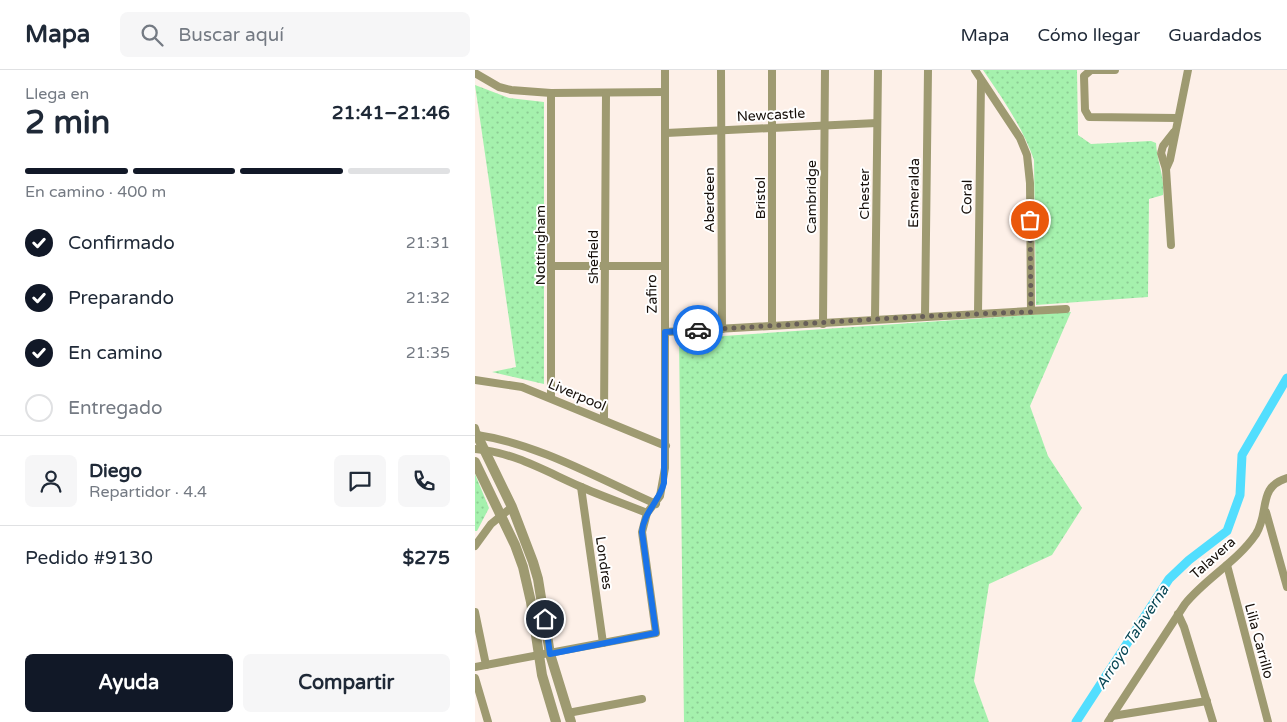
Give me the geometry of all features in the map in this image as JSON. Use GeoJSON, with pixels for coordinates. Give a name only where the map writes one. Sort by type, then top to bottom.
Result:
{"type":"FeatureCollection","features":[{"type":"Feature","properties":{"kind":"street","name":"Zafiro"},"geometry":{"type":"LineString","coordinates":[[647,513],[656,504],[664,483],[666,446],[664,266],[665,70]]}},
{"type":"Feature","properties":{"kind":"street","name":"Aberdeen"},"geometry":{"type":"LineString","coordinates":[[721,70],[722,329]]}},
{"type":"Feature","properties":{"kind":"street","name":"Bristol"},"geometry":{"type":"LineString","coordinates":[[772,70],[772,325]]}},
{"type":"Feature","properties":{"kind":"street","name":"Cambridge"},"geometry":{"type":"LineString","coordinates":[[823,324],[823,125],[825,70]]}},
{"type":"Feature","properties":{"kind":"street","name":"Chester"},"geometry":{"type":"LineString","coordinates":[[875,318],[878,70]]}},
{"type":"Feature","properties":{"kind":"street","name":"Esmeralda"},"geometry":{"type":"LineString","coordinates":[[925,316],[928,70]]}},
{"type":"Feature","properties":{"kind":"street"},"geometry":{"type":"LineString","coordinates":[[975,70],[1020,138],[1027,155],[1030,183],[1031,312]]}},
{"type":"Feature","properties":{"kind":"street"},"geometry":{"type":"LineString","coordinates":[[1115,70],[1091,70],[1084,76],[1086,114],[1093,118],[1177,118]]}},
{"type":"Feature","properties":{"kind":"street"},"geometry":{"type":"LineString","coordinates":[[1171,245],[1166,169],[1170,160],[1174,132],[1188,70]]}},
{"type":"Feature","properties":{"kind":"street"},"geometry":{"type":"LineString","coordinates":[[478,73],[499,87],[551,93],[665,92]]}},
{"type":"Feature","properties":{"kind":"street","name":"Coral"},"geometry":{"type":"LineString","coordinates":[[978,313],[981,81]]}},
{"type":"Feature","properties":{"kind":"street","name":"Nottingham"},"geometry":{"type":"LineString","coordinates":[[551,93],[553,266],[551,398]]}},
{"type":"Feature","properties":{"kind":"street","name":"Shefield"},"geometry":{"type":"LineString","coordinates":[[604,420],[606,94]]}},
{"type":"Feature","properties":{"kind":"street","name":"Newcastle"},"geometry":{"type":"LineString","coordinates":[[666,133],[877,123]]}},
{"type":"Feature","properties":{"kind":"street"},"geometry":{"type":"LineString","coordinates":[[553,266],[606,268],[664,266]]}},
{"type":"Feature","properties":{"kind":"street"},"geometry":{"type":"LineString","coordinates":[[665,332],[772,325],[823,324],[875,318],[1066,309]]}},
{"type":"Feature","properties":{"kind":"street","name":"Liverpool"},"geometry":{"type":"LineString","coordinates":[[475,380],[522,387],[666,446]]}},
{"type":"Feature","properties":{"kind":"street"},"geometry":{"type":"LineString","coordinates":[[556,722],[542,675],[545,655],[538,578],[512,507],[479,450],[476,433],[528,448],[656,504]]}},
{"type":"Feature","properties":{"kind":"street"},"geometry":{"type":"LineString","coordinates":[[475,667],[656,633],[642,532],[647,513],[581,487],[536,466],[499,453],[479,450]]}},
{"type":"Feature","properties":{"kind":"street"},"geometry":{"type":"LineString","coordinates":[[475,462],[515,545],[528,584],[545,655],[569,718],[642,699]]}},
{"type":"Feature","properties":{"kind":"street","name":"Talavera"},"geometry":{"type":"LineString","coordinates":[[1110,719],[1195,591],[1227,566],[1255,536],[1265,510],[1266,497],[1270,488],[1276,482],[1287,478]]}},
{"type":"Feature","properties":{"kind":"street","name":"Londres"},"geometry":{"type":"LineString","coordinates":[[581,487],[603,643]]}},
{"type":"Feature","properties":{"kind":"street"},"geometry":{"type":"LineString","coordinates":[[475,546],[481,536],[501,515],[512,507]]}},
{"type":"Feature","properties":{"kind":"street"},"geometry":{"type":"LineString","coordinates":[[1265,510],[1287,587]]}},
{"type":"Feature","properties":{"kind":"street","name":"Lilia Carrillo"},"geometry":{"type":"LineString","coordinates":[[1227,566],[1268,722]]}},
{"type":"Feature","properties":{"kind":"street"},"geometry":{"type":"LineString","coordinates":[[475,612],[486,664]]}},
{"type":"Feature","properties":{"kind":"street"},"geometry":{"type":"LineString","coordinates":[[1178,614],[1184,627],[1213,722]]}},
{"type":"Feature","properties":{"kind":"street"},"geometry":{"type":"LineString","coordinates":[[475,678],[488,722]]}},
{"type":"Feature","properties":{"kind":"street"},"geometry":{"type":"LineString","coordinates":[[1110,719],[1207,701]]}},
{"type":"Feature","properties":{"kind":"green space"},"geometry":{"type":"Polygon","coordinates":[[[983,70],[1077,70],[1078,135],[1091,144],[1151,141],[1156,143],[1163,182],[1163,195],[1149,199],[1148,297],[1036,305],[1034,160],[1018,125],[983,70]]]}},
{"type":"Feature","properties":{"kind":"green space"},"geometry":{"type":"Polygon","coordinates":[[[475,85],[509,98],[544,102],[544,384],[492,372],[516,367],[475,85]]]}},
{"type":"Feature","properties":{"kind":"green space"},"geometry":{"type":"Polygon","coordinates":[[[1071,312],[1030,406],[1048,456],[1082,508],[1052,555],[989,584],[974,681],[989,722],[684,722],[679,339],[1071,312]]]}},
{"type":"Feature","properties":{"kind":"green space"},"geometry":{"type":"Polygon","coordinates":[[[475,474],[489,508],[477,531],[475,531],[475,474]]]}},
{"type":"Feature","properties":{"kind":"waterway","name":"Arroyo Talaverna"},"geometry":{"type":"LineString","coordinates":[[1076,722],[1169,579],[1189,560],[1227,531],[1240,495],[1242,455],[1287,378]]}},
{"type":"Feature","properties":{"kind":"way so far"},"geometry":{"type":"LineString","coordinates":[[698,330],[823,324],[875,318],[1031,312],[1030,220]]}},
{"type":"Feature","properties":{"kind":"route"},"geometry":{"type":"LineString","coordinates":[[545,619],[550,654],[656,633],[642,526],[647,513],[656,504],[664,483],[666,446],[665,332],[698,330]]}}]}
